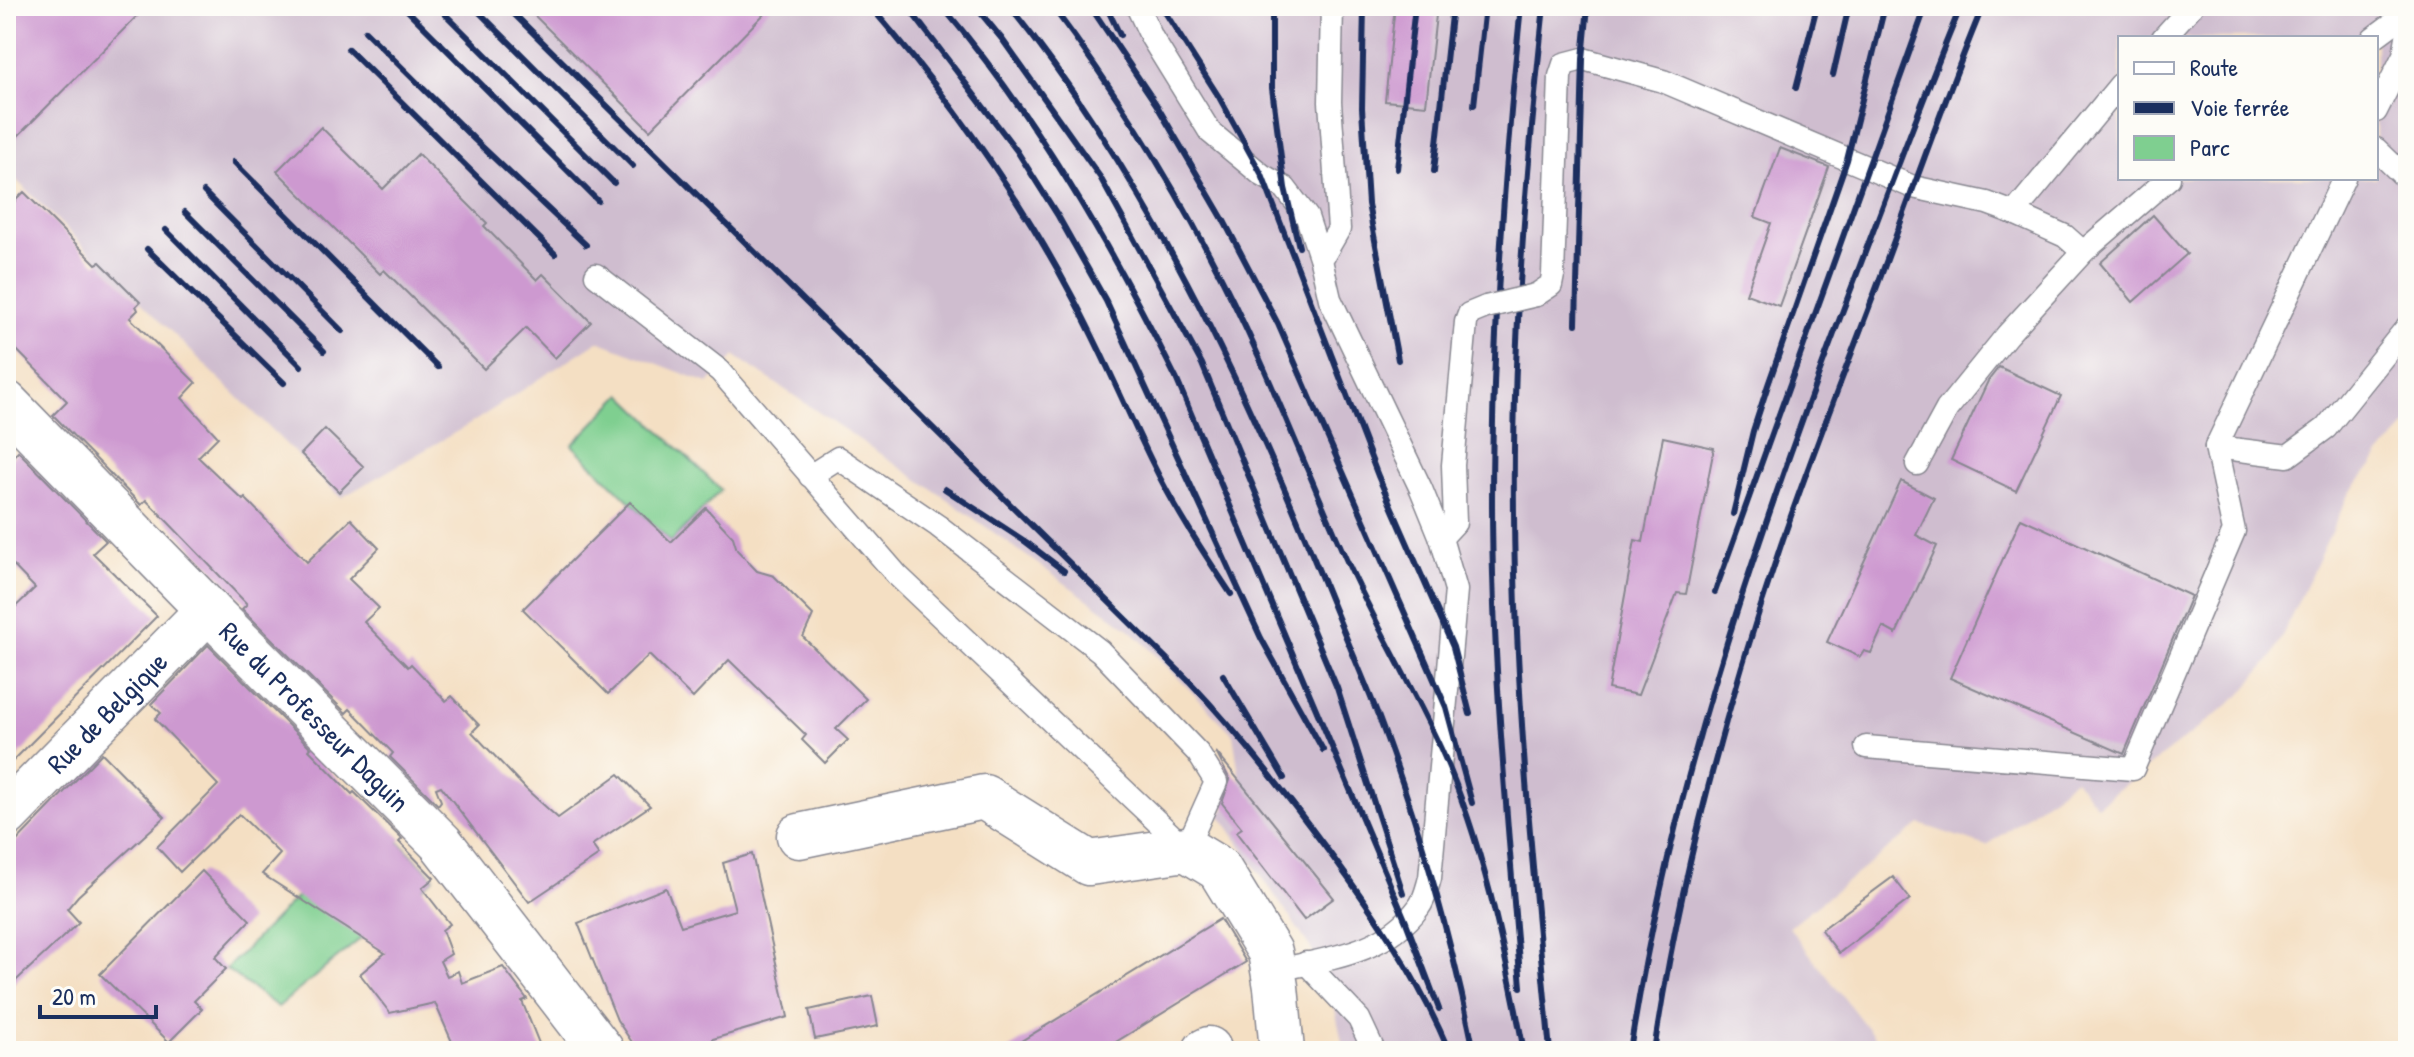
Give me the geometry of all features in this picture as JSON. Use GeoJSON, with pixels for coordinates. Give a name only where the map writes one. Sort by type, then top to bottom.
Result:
{"type":"FeatureCollection","features":[{"type":"Feature","properties":{"kind":"street","name":"Rue du Professeur Daguin"},"geometry":{"type":"LineString","coordinates":[[6,403],[441,843],[602,1051]]}},
{"type":"Feature","properties":{"kind":"street","name":"Rue de Belgique"},"geometry":{"type":"LineString","coordinates":[[6,815],[208,610]]}},
{"type":"Feature","properties":{"kind":"street"},"geometry":{"type":"LineString","coordinates":[[799,836],[984,797],[1089,863],[1186,849],[1219,869],[1270,952],[1290,967],[1282,1051]]}},
{"type":"Feature","properties":{"kind":"lane"},"geometry":{"type":"LineString","coordinates":[[1137,6],[1152,38],[1210,132],[1262,175],[1285,188],[1307,217],[1330,299],[1421,489],[1441,538],[1456,590],[1430,878],[1421,905],[1406,922],[1367,949],[1290,967]]}},
{"type":"Feature","properties":{"kind":"lane"},"geometry":{"type":"LineString","coordinates":[[1321,260],[1339,229],[1330,102],[1332,6]]}},
{"type":"Feature","properties":{"kind":"lane"},"geometry":{"type":"LineString","coordinates":[[2165,36],[2192,6]]}},
{"type":"Feature","properties":{"kind":"lane"},"geometry":{"type":"LineString","coordinates":[[2376,36],[2408,12]]}},
{"type":"Feature","properties":{"kind":"lane"},"geometry":{"type":"LineString","coordinates":[[2378,107],[2404,55],[2408,31]]}},
{"type":"Feature","properties":{"kind":"lane"},"geometry":{"type":"LineString","coordinates":[[1441,538],[1455,523],[1453,465],[1469,314],[1536,295],[1551,285],[1560,76],[1564,64],[1583,59],[1663,81],[1913,187],[1987,203],[2014,213],[2065,236],[2083,252]]}},
{"type":"Feature","properties":{"kind":"lane"},"geometry":{"type":"LineString","coordinates":[[2014,213],[2118,87]]}},
{"type":"Feature","properties":{"kind":"lane"},"geometry":{"type":"LineString","coordinates":[[2378,151],[2408,180]]}},
{"type":"Feature","properties":{"kind":"lane"},"geometry":{"type":"LineString","coordinates":[[1917,464],[1947,409],[2007,335],[2083,252],[2167,180]]}},
{"type":"Feature","properties":{"kind":"lane"},"geometry":{"type":"LineString","coordinates":[[1866,747],[2133,769],[2234,531],[2216,447],[2343,180]]}},
{"type":"Feature","properties":{"kind":"lane"},"geometry":{"type":"LineString","coordinates":[[596,275],[720,371],[810,476],[897,575],[1186,849],[1216,782],[1198,753],[1100,651],[938,526],[838,458],[810,476]]}},
{"type":"Feature","properties":{"kind":"lane"},"geometry":{"type":"LineString","coordinates":[[2216,447],[2288,456],[2326,428],[2408,326]]}},
{"type":"Feature","properties":{"kind":"lane"},"geometry":{"type":"LineString","coordinates":[[1290,967],[1359,1019],[1374,1051]]}},
{"type":"Feature","properties":{"kind":"shaded area"},"geometry":{"type":"Polygon","coordinates":[[[6,6],[2408,6],[2408,424],[2348,496],[2272,657],[2240,696],[2097,806],[2075,779],[1987,846],[1920,824],[1789,927],[1885,1051],[1344,1051],[1327,972],[1220,815],[1241,787],[1233,734],[1132,631],[944,497],[735,356],[708,383],[598,341],[470,424],[341,498],[6,170],[6,6]]]}},
{"type":"Feature","properties":{"kind":"green space"},"geometry":{"type":"Polygon","coordinates":[[[622,394],[721,490],[671,542],[572,445],[622,394]]]}},
{"type":"Feature","properties":{"kind":"green space"},"geometry":{"type":"Polygon","coordinates":[[[375,817],[434,878],[278,1007],[226,969],[375,817]]]}},
{"type":"Feature","properties":{"kind":"building"},"geometry":{"type":"Polygon","coordinates":[[[6,6],[147,6],[6,148],[6,6]]]}},
{"type":"Feature","properties":{"kind":"building"},"geometry":{"type":"Polygon","coordinates":[[[525,6],[772,6],[650,130],[525,6]]]}},
{"type":"Feature","properties":{"kind":"building"},"geometry":{"type":"Polygon","coordinates":[[[1395,6],[1437,6],[1426,105],[1385,101],[1395,6]]]}},
{"type":"Feature","properties":{"kind":"building"},"geometry":{"type":"Polygon","coordinates":[[[321,127],[383,189],[418,154],[487,223],[484,226],[537,280],[543,274],[591,322],[555,358],[526,328],[484,369],[384,270],[380,274],[277,171],[321,127]]]}},
{"type":"Feature","properties":{"kind":"building"},"geometry":{"type":"Polygon","coordinates":[[[1780,148],[1829,167],[1779,306],[1746,294],[1771,223],[1755,217],[1780,148]]]}},
{"type":"Feature","properties":{"kind":"building"},"geometry":{"type":"Polygon","coordinates":[[[24,192],[96,264],[100,262],[140,302],[136,306],[138,310],[130,318],[196,383],[182,398],[218,437],[198,457],[243,500],[245,498],[307,562],[351,519],[379,548],[349,579],[379,608],[364,622],[446,701],[452,696],[479,725],[472,732],[526,789],[558,818],[619,774],[650,806],[592,845],[599,855],[529,902],[441,786],[436,788],[441,801],[438,805],[390,757],[393,753],[350,709],[346,713],[242,609],[247,604],[164,518],[146,500],[141,505],[53,415],[67,401],[6,339],[6,210],[24,192]]]}},
{"type":"Feature","properties":{"kind":"building"},"geometry":{"type":"Polygon","coordinates":[[[2153,215],[2187,254],[2133,302],[2100,263],[2153,215]]]}},
{"type":"Feature","properties":{"kind":"building"},"geometry":{"type":"Polygon","coordinates":[[[1999,367],[2061,396],[2016,491],[1951,460],[1988,381],[1999,367]]]}},
{"type":"Feature","properties":{"kind":"building"},"geometry":{"type":"Polygon","coordinates":[[[325,429],[364,467],[339,492],[301,454],[325,429]]]}},
{"type":"Feature","properties":{"kind":"building"},"geometry":{"type":"Polygon","coordinates":[[[1663,437],[1714,448],[1686,594],[1677,593],[1638,695],[1608,689],[1635,540],[1643,542],[1663,437]]]}},
{"type":"Feature","properties":{"kind":"building"},"geometry":{"type":"Polygon","coordinates":[[[18,451],[106,541],[93,553],[157,616],[6,768],[6,616],[35,588],[6,558],[6,464],[18,451]]]}},
{"type":"Feature","properties":{"kind":"building"},"geometry":{"type":"Polygon","coordinates":[[[1901,481],[1934,498],[1916,535],[1937,546],[1896,634],[1883,627],[1871,653],[1864,651],[1860,657],[1827,642],[1901,481]]]}},
{"type":"Feature","properties":{"kind":"building"},"geometry":{"type":"Polygon","coordinates":[[[630,502],[671,542],[706,508],[733,537],[737,550],[757,571],[774,576],[813,615],[803,637],[866,699],[836,729],[848,740],[825,763],[802,740],[806,735],[729,660],[693,698],[649,655],[608,694],[523,609],[630,502]]]}},
{"type":"Feature","properties":{"kind":"building"},"geometry":{"type":"Polygon","coordinates":[[[2021,518],[2191,596],[2124,754],[1950,678],[2021,518]]]}},
{"type":"Feature","properties":{"kind":"building"},"geometry":{"type":"Polygon","coordinates":[[[208,645],[311,748],[309,750],[352,794],[354,792],[402,839],[399,842],[434,878],[422,888],[450,924],[442,930],[451,954],[440,961],[447,976],[458,971],[462,983],[503,967],[527,999],[522,1001],[542,1051],[456,1051],[435,1003],[390,1013],[360,974],[385,953],[262,874],[280,854],[239,814],[180,872],[157,847],[218,785],[155,719],[161,713],[151,704],[208,645]]]}},
{"type":"Feature","properties":{"kind":"building"},"geometry":{"type":"Polygon","coordinates":[[[1216,752],[1334,898],[1304,920],[1236,832],[1242,828],[1222,803],[1230,780],[1216,752]]]}},
{"type":"Feature","properties":{"kind":"building"},"geometry":{"type":"Polygon","coordinates":[[[102,753],[165,817],[78,896],[67,909],[79,922],[6,990],[6,852],[102,753]]]}},
{"type":"Feature","properties":{"kind":"building"},"geometry":{"type":"Polygon","coordinates":[[[752,854],[788,1017],[713,1039],[716,1051],[638,1051],[617,1020],[578,923],[666,888],[681,926],[735,910],[723,863],[752,854]]]}},
{"type":"Feature","properties":{"kind":"building"},"geometry":{"type":"Polygon","coordinates":[[[202,871],[250,920],[215,957],[226,969],[194,1001],[202,1009],[169,1042],[100,974],[202,871]]]}},
{"type":"Feature","properties":{"kind":"building"},"geometry":{"type":"Polygon","coordinates":[[[1893,877],[1910,899],[1839,953],[1821,930],[1893,877]]]}},
{"type":"Feature","properties":{"kind":"building"},"geometry":{"type":"Polygon","coordinates":[[[1220,919],[1246,962],[1101,1051],[1005,1051],[1220,919]]]}},
{"type":"Feature","properties":{"kind":"building"},"geometry":{"type":"Polygon","coordinates":[[[872,996],[878,1026],[815,1039],[809,1010],[872,996]]]}},
{"type":"Feature","properties":{"kind":"railway"},"geometry":{"type":"LineString","coordinates":[[403,6],[598,201]]}},
{"type":"Feature","properties":{"kind":"railway"},"geometry":{"type":"LineString","coordinates":[[437,6],[614,183]]}},
{"type":"Feature","properties":{"kind":"railway"},"geometry":{"type":"LineString","coordinates":[[473,6],[633,166]]}},
{"type":"Feature","properties":{"kind":"railway"},"geometry":{"type":"LineString","coordinates":[[506,6],[1208,701],[1279,786],[1363,899],[1410,973],[1449,1051]]}},
{"type":"Feature","properties":{"kind":"railway"},"geometry":{"type":"LineString","coordinates":[[870,6],[979,144],[1050,255],[1162,481],[1231,594]]}},
{"type":"Feature","properties":{"kind":"railway"},"geometry":{"type":"LineString","coordinates":[[907,6],[1017,151],[1106,301],[1261,638],[1323,750]]}},
{"type":"Feature","properties":{"kind":"railway"},"geometry":{"type":"LineString","coordinates":[[942,6],[1041,138],[1098,232],[1176,378],[1406,922],[1439,1009]]}},
{"type":"Feature","properties":{"kind":"railway"},"geometry":{"type":"LineString","coordinates":[[975,6],[1100,177],[1202,364],[1337,688],[1403,893]]}},
{"type":"Feature","properties":{"kind":"railway"},"geometry":{"type":"LineString","coordinates":[[1009,6],[1059,72],[1147,210],[1187,282],[1258,429],[1393,756],[1433,881],[1474,1051]]}},
{"type":"Feature","properties":{"kind":"railway"},"geometry":{"type":"LineString","coordinates":[[1052,6],[1136,128],[1210,256],[1264,368],[1357,583],[1441,749],[1481,859],[1524,1051]]}},
{"type":"Feature","properties":{"kind":"railway"},"geometry":{"type":"LineString","coordinates":[[1090,6],[1156,104],[1223,219],[1278,324],[1446,707],[1472,803]]}},
{"type":"Feature","properties":{"kind":"railway"},"geometry":{"type":"LineString","coordinates":[[1106,6],[1120,35]]}},
{"type":"Feature","properties":{"kind":"railway"},"geometry":{"type":"LineString","coordinates":[[1161,6],[1219,97],[1262,175],[1378,476],[1453,647],[1470,714]]}},
{"type":"Feature","properties":{"kind":"railway"},"geometry":{"type":"LineString","coordinates":[[1272,6],[1272,88],[1285,188],[1299,247]]}},
{"type":"Feature","properties":{"kind":"railway"},"geometry":{"type":"LineString","coordinates":[[1364,6],[1362,108],[1368,204],[1398,360]]}},
{"type":"Feature","properties":{"kind":"railway"},"geometry":{"type":"LineString","coordinates":[[1397,169],[1415,6]]}},
{"type":"Feature","properties":{"kind":"railway"},"geometry":{"type":"LineString","coordinates":[[1434,171],[1452,6]]}},
{"type":"Feature","properties":{"kind":"railway"},"geometry":{"type":"LineString","coordinates":[[1474,105],[1485,6]]}},
{"type":"Feature","properties":{"kind":"railway"},"geometry":{"type":"LineString","coordinates":[[1521,6],[1500,254],[1492,503],[1498,684],[1521,987]]}},
{"type":"Feature","properties":{"kind":"railway"},"geometry":{"type":"LineString","coordinates":[[1544,6],[1522,259],[1515,386],[1514,513],[1521,715],[1550,1051]]}},
{"type":"Feature","properties":{"kind":"railway"},"geometry":{"type":"LineString","coordinates":[[1576,324],[1583,59],[1588,6]]}},
{"type":"Feature","properties":{"kind":"railway"},"geometry":{"type":"LineString","coordinates":[[1796,88],[1817,6]]}},
{"type":"Feature","properties":{"kind":"railway"},"geometry":{"type":"LineString","coordinates":[[1833,75],[1849,6]]}},
{"type":"Feature","properties":{"kind":"railway"},"geometry":{"type":"LineString","coordinates":[[1733,514],[1753,431],[1847,160],[1885,6]]}},
{"type":"Feature","properties":{"kind":"railway"},"geometry":{"type":"LineString","coordinates":[[1715,592],[1926,6]]}},
{"type":"Feature","properties":{"kind":"railway"},"geometry":{"type":"LineString","coordinates":[[1630,1051],[1667,861],[1717,675],[1746,583],[1809,401],[1961,6]]}},
{"type":"Feature","properties":{"kind":"railway"},"geometry":{"type":"LineString","coordinates":[[1654,1051],[1689,864],[1720,742],[1756,620],[1810,464],[1983,6]]}},
{"type":"Feature","properties":{"kind":"railway"},"geometry":{"type":"LineString","coordinates":[[365,31],[586,245]]}},
{"type":"Feature","properties":{"kind":"railway"},"geometry":{"type":"LineString","coordinates":[[348,49],[555,254]]}},
{"type":"Feature","properties":{"kind":"railway"},"geometry":{"type":"LineString","coordinates":[[234,162],[438,367]]}},
{"type":"Feature","properties":{"kind":"railway"},"geometry":{"type":"LineString","coordinates":[[204,192],[342,331]]}},
{"type":"Feature","properties":{"kind":"railway"},"geometry":{"type":"LineString","coordinates":[[185,212],[324,351]]}},
{"type":"Feature","properties":{"kind":"railway"},"geometry":{"type":"LineString","coordinates":[[166,230],[301,366]]}},
{"type":"Feature","properties":{"kind":"railway"},"geometry":{"type":"LineString","coordinates":[[147,249],[284,383]]}},
{"type":"Feature","properties":{"kind":"railway"},"geometry":{"type":"LineString","coordinates":[[945,489],[1064,571]]}},
{"type":"Feature","properties":{"kind":"railway"},"geometry":{"type":"LineString","coordinates":[[1223,675],[1284,778]]}}]}
